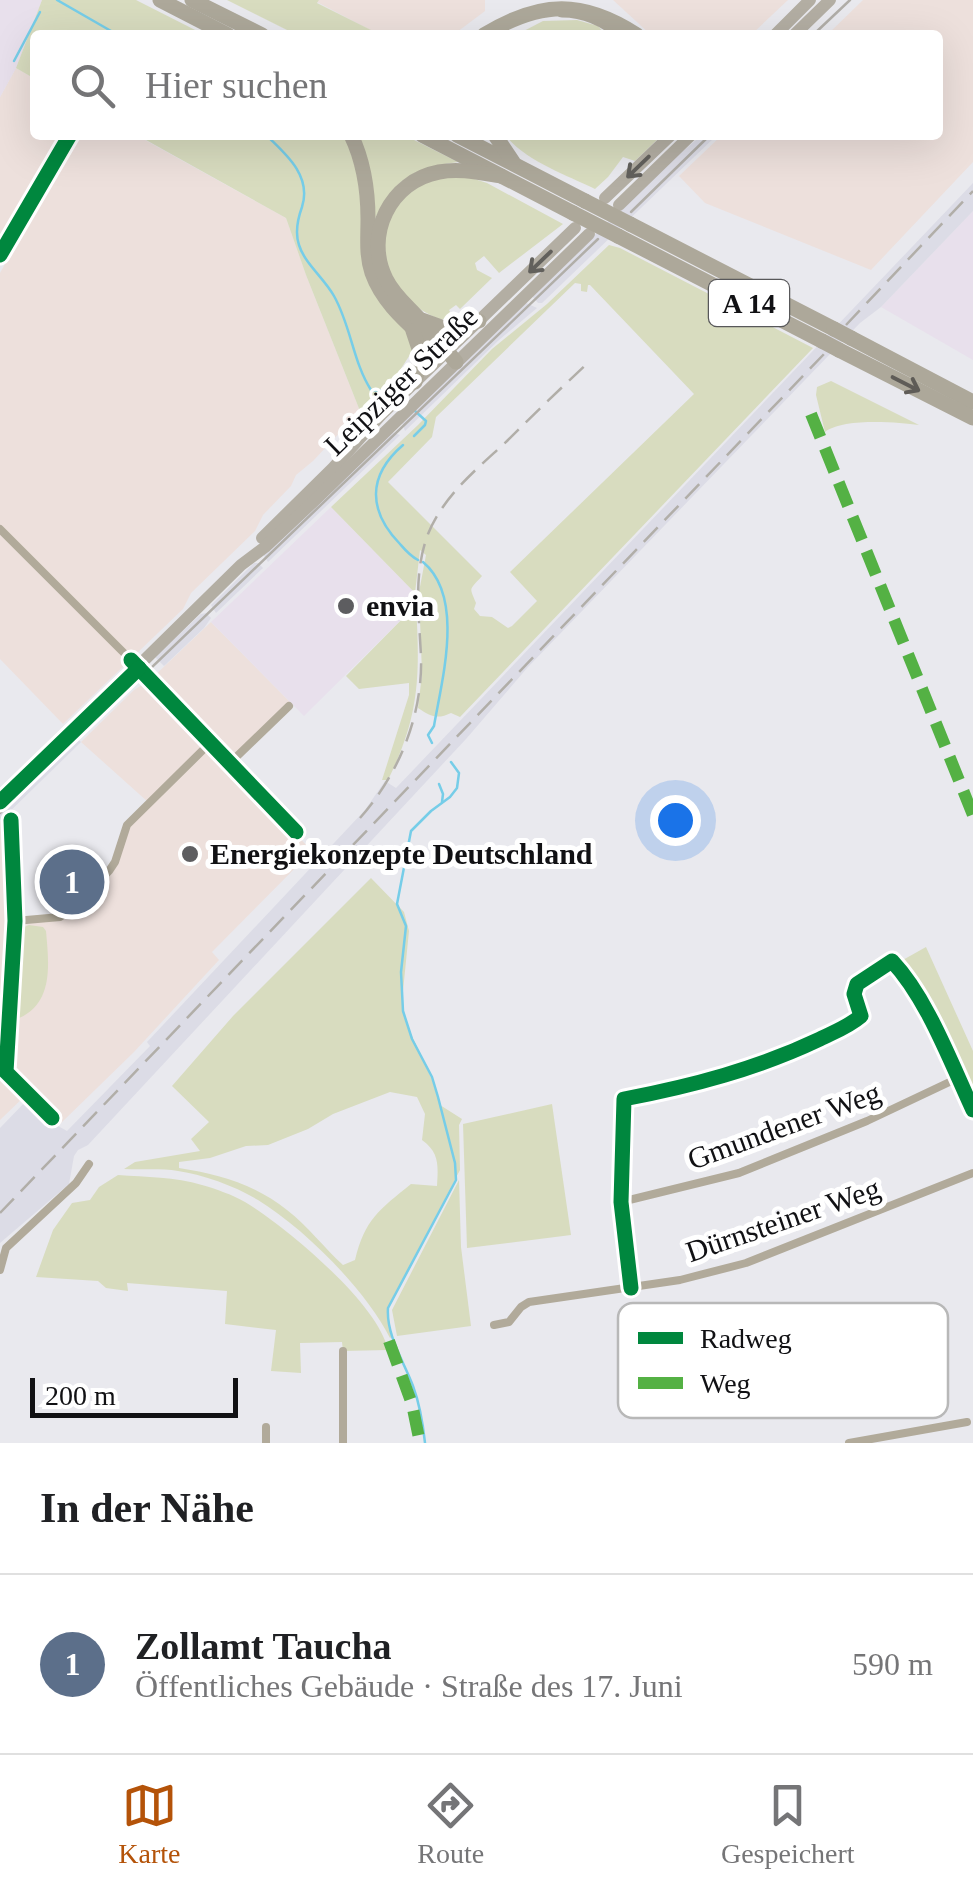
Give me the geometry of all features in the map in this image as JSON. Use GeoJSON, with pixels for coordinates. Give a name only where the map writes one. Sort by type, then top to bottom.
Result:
{"type":"FeatureCollection","features":[{"type":"Feature","properties":{"kind":"highway"},"geometry":{"type":"LineString","coordinates":[[160,0],[218,30]]}},
{"type":"Feature","properties":{"kind":"highway"},"geometry":{"type":"LineString","coordinates":[[192,0],[252,30]]}},
{"type":"Feature","properties":{"kind":"highway"},"geometry":{"type":"LineString","coordinates":[[492,30],[519,12],[559,0],[583,1],[604,8],[632,30]]}},
{"type":"Feature","properties":{"kind":"highway"},"geometry":{"type":"LineString","coordinates":[[511,30],[530,17],[560,10],[588,13],[617,30]]}},
{"type":"Feature","properties":{"kind":"highway"},"geometry":{"type":"LineString","coordinates":[[352,140],[364,170],[366,241],[373,276],[385,298],[449,359]]}},
{"type":"Feature","properties":{"kind":"highway","name":"A 14"},"geometry":{"type":"LineString","coordinates":[[432,140],[580,219],[624,230],[845,344],[973,418]]}},
{"type":"Feature","properties":{"kind":"highway","name":"A 14"},"geometry":{"type":"LineString","coordinates":[[466,140],[516,166],[580,219]]}},
{"type":"Feature","properties":{"kind":"highway"},"geometry":{"type":"LineString","coordinates":[[498,140],[516,166]]}},
{"type":"Feature","properties":{"kind":"highway"},"geometry":{"type":"LineString","coordinates":[[412,392],[421,354],[415,323],[383,272],[378,247],[385,213],[400,191],[433,172],[458,170],[501,176]]}},
{"type":"Feature","properties":{"kind":"highway"},"geometry":{"type":"LineString","coordinates":[[415,323],[444,328],[479,321]]}},
{"type":"Feature","properties":{"kind":"highway","name":"A 14"},"geometry":{"type":"LineString","coordinates":[[845,344],[973,402]]}},
{"type":"Feature","properties":{"kind":"main road"},"geometry":{"type":"LineString","coordinates":[[779,30],[810,0]]}},
{"type":"Feature","properties":{"kind":"main road"},"geometry":{"type":"LineString","coordinates":[[799,30],[830,0]]}},
{"type":"Feature","properties":{"kind":"main road"},"geometry":{"type":"LineString","coordinates":[[605,198],[666,140]]}},
{"type":"Feature","properties":{"kind":"main road"},"geometry":{"type":"LineString","coordinates":[[619,205],[686,140]]}},
{"type":"Feature","properties":{"kind":"main road"},"geometry":{"type":"LineString","coordinates":[[449,359],[479,321],[580,219]]}},
{"type":"Feature","properties":{"kind":"main road","name":"Leipziger Straße"},"geometry":{"type":"LineString","coordinates":[[0,802],[246,560],[264,547],[580,219]]}},
{"type":"Feature","properties":{"kind":"main road","name":"Leipziger Straße"},"geometry":{"type":"LineString","coordinates":[[246,560],[372,424],[397,409]]}},
{"type":"Feature","properties":{"kind":"street"},"geometry":{"type":"LineString","coordinates":[[0,255],[67,140]]}},
{"type":"Feature","properties":{"kind":"street"},"geometry":{"type":"LineString","coordinates":[[0,529],[296,832]]}},
{"type":"Feature","properties":{"kind":"street"},"geometry":{"type":"LineString","coordinates":[[229,764],[288,706]]}},
{"type":"Feature","properties":{"kind":"street"},"geometry":{"type":"LineString","coordinates":[[15,921],[60,917],[70,909],[115,862],[127,825],[139,810],[209,744]]}},
{"type":"Feature","properties":{"kind":"street"},"geometry":{"type":"LineString","coordinates":[[12,820],[15,921],[6,1072],[52,1118]]}},
{"type":"Feature","properties":{"kind":"street"},"geometry":{"type":"LineString","coordinates":[[631,1288],[621,1202],[624,1099],[718,1078],[801,1048],[851,1024],[860,1016],[854,994],[857,984],[892,962],[915,992],[973,1110]]}},
{"type":"Feature","properties":{"kind":"street","name":"Gmundener Weg"},"geometry":{"type":"LineString","coordinates":[[621,1202],[739,1173],[867,1121],[958,1078]]}},
{"type":"Feature","properties":{"kind":"street"},"geometry":{"type":"LineString","coordinates":[[0,1270],[6,1248],[76,1183],[89,1164]]}},
{"type":"Feature","properties":{"kind":"street","name":"Dürnsteiner Weg"},"geometry":{"type":"LineString","coordinates":[[494,1325],[509,1322],[530,1302],[680,1280],[746,1263],[973,1173]]}},
{"type":"Feature","properties":{"kind":"street"},"geometry":{"type":"LineString","coordinates":[[343,1443],[340,1370],[344,1351]]}},
{"type":"Feature","properties":{"kind":"street"},"geometry":{"type":"LineString","coordinates":[[849,1443],[966,1422]]}},
{"type":"Feature","properties":{"kind":"street"},"geometry":{"type":"LineString","coordinates":[[266,1427],[266,1443]]}},
{"type":"Feature","properties":{"kind":"shaded area"},"geometry":{"type":"Polygon","coordinates":[[[0,0],[42,0],[16,68],[0,97],[0,0]]]}},
{"type":"Feature","properties":{"kind":"shaded area"},"geometry":{"type":"Polygon","coordinates":[[[485,0],[485,11],[460,30],[370,30],[317,2],[485,0]]]}},
{"type":"Feature","properties":{"kind":"shaded area"},"geometry":{"type":"Polygon","coordinates":[[[613,0],[788,0],[756,30],[646,30],[613,0]]]}},
{"type":"Feature","properties":{"kind":"shaded area"},"geometry":{"type":"Polygon","coordinates":[[[863,0],[973,0],[973,162],[871,270],[705,203],[679,176],[717,140],[943,140],[943,30],[832,30],[863,0]]]}},
{"type":"Feature","properties":{"kind":"shaded area"},"geometry":{"type":"Polygon","coordinates":[[[16,68],[30,76],[30,140],[145,140],[286,218],[360,411],[296,475],[255,531],[191,593],[183,609],[63,724],[0,659],[0,273],[26,227],[11,219],[0,238],[0,97],[16,68]]]}},
{"type":"Feature","properties":{"kind":"shaded area"},"geometry":{"type":"Polygon","coordinates":[[[696,140],[712,140],[538,303],[532,296],[696,140]]]}},
{"type":"Feature","properties":{"kind":"shaded area"},"geometry":{"type":"Polygon","coordinates":[[[973,183],[973,211],[528,667],[466,739],[88,1145],[78,1150],[69,1184],[0,1243],[0,1128],[28,1099],[67,1131],[365,810],[385,781],[396,788],[973,183]]]}},
{"type":"Feature","properties":{"kind":"shaded area"},"geometry":{"type":"Polygon","coordinates":[[[973,211],[973,360],[881,307],[973,211]]]}},
{"type":"Feature","properties":{"kind":"shaded area"},"geometry":{"type":"Polygon","coordinates":[[[524,302],[537,308],[405,431],[402,423],[524,302]]]}},
{"type":"Feature","properties":{"kind":"shaded area"},"geometry":{"type":"Polygon","coordinates":[[[392,432],[400,435],[268,562],[263,554],[392,432]]]}},
{"type":"Feature","properties":{"kind":"shaded area"},"geometry":{"type":"Polygon","coordinates":[[[331,507],[415,593],[416,605],[304,716],[211,622],[331,507]]]}},
{"type":"Feature","properties":{"kind":"shaded area"},"geometry":{"type":"Polygon","coordinates":[[[254,563],[263,568],[216,613],[211,605],[254,563]]]}},
{"type":"Feature","properties":{"kind":"shaded area"},"geometry":{"type":"Polygon","coordinates":[[[206,613],[211,618],[204,628],[164,666],[155,657],[206,613]]]}},
{"type":"Feature","properties":{"kind":"shaded area"},"geometry":{"type":"Polygon","coordinates":[[[211,622],[292,704],[229,764],[312,851],[212,952],[219,960],[134,1052],[59,1125],[27,1094],[0,1120],[0,821],[11,810],[15,921],[58,919],[107,874],[125,831],[148,802],[81,742],[211,622]]]}},
{"type":"Feature","properties":{"kind":"shaded area"},"geometry":{"type":"Polygon","coordinates":[[[75,737],[81,742],[0,821],[0,808],[75,737]]]}},
{"type":"Feature","properties":{"kind":"green space"},"geometry":{"type":"Polygon","coordinates":[[[42,0],[136,0],[195,30],[31,30],[42,0]]]}},
{"type":"Feature","properties":{"kind":"green space"},"geometry":{"type":"Polygon","coordinates":[[[227,0],[319,0],[317,3],[371,30],[287,30],[227,0]]]}},
{"type":"Feature","properties":{"kind":"green space"},"geometry":{"type":"Polygon","coordinates":[[[577,20],[602,30],[526,30],[543,21],[577,20]]]}},
{"type":"Feature","properties":{"kind":"green space"},"geometry":{"type":"Polygon","coordinates":[[[30,31],[30,76],[16,68],[30,31]]]}},
{"type":"Feature","properties":{"kind":"green space"},"geometry":{"type":"Polygon","coordinates":[[[146,140],[347,140],[415,347],[393,381],[360,411],[306,275],[286,218],[146,140]]]}},
{"type":"Feature","properties":{"kind":"green space"},"geometry":{"type":"Polygon","coordinates":[[[358,140],[414,140],[458,162],[428,168],[405,179],[388,196],[373,223],[358,140]]]}},
{"type":"Feature","properties":{"kind":"green space"},"geometry":{"type":"Polygon","coordinates":[[[510,140],[657,140],[635,161],[623,157],[595,189],[535,160],[510,140]]]}},
{"type":"Feature","properties":{"kind":"green space"},"geometry":{"type":"Polygon","coordinates":[[[462,175],[487,183],[563,224],[499,273],[484,256],[475,263],[477,270],[492,278],[460,309],[456,305],[449,310],[452,315],[441,320],[414,304],[396,284],[387,261],[386,237],[393,214],[408,195],[431,181],[462,175]]]}},
{"type":"Feature","properties":{"kind":"green space"},"geometry":{"type":"Polygon","coordinates":[[[609,245],[813,348],[460,717],[451,713],[434,716],[418,708],[422,674],[419,592],[426,555],[420,550],[415,593],[331,507],[492,349],[609,245]],[[575,283],[436,417],[432,437],[388,482],[482,576],[472,589],[474,609],[480,616],[492,617],[508,628],[537,601],[510,572],[694,394],[590,285],[587,292],[581,291],[581,284],[575,283]]]}},
{"type":"Feature","properties":{"kind":"green space"},"geometry":{"type":"Polygon","coordinates":[[[831,381],[919,425],[857,423],[825,432],[816,395],[817,387],[831,381]]]}},
{"type":"Feature","properties":{"kind":"green space"},"geometry":{"type":"Polygon","coordinates":[[[416,605],[418,653],[412,715],[399,757],[388,780],[382,780],[409,695],[409,683],[359,689],[346,676],[416,605]]]}},
{"type":"Feature","properties":{"kind":"green space"},"geometry":{"type":"Polygon","coordinates":[[[371,878],[404,912],[409,931],[402,1001],[406,1023],[440,1105],[462,1119],[460,1170],[388,1308],[390,1338],[365,1300],[332,1262],[295,1227],[258,1200],[188,1173],[124,1169],[135,1162],[200,1151],[191,1139],[209,1122],[172,1086],[233,1016],[371,878]],[[390,1092],[268,1145],[246,1146],[210,1158],[179,1162],[179,1168],[222,1177],[262,1193],[295,1216],[343,1265],[355,1260],[369,1225],[390,1201],[411,1184],[437,1186],[437,1160],[422,1140],[425,1114],[417,1097],[390,1092]]]}},
{"type":"Feature","properties":{"kind":"green space"},"geometry":{"type":"Polygon","coordinates":[[[29,925],[46,931],[46,982],[38,1004],[17,1019],[21,934],[29,925]]]}},
{"type":"Feature","properties":{"kind":"green space"},"geometry":{"type":"Polygon","coordinates":[[[926,947],[973,1051],[973,1103],[945,1041],[901,961],[926,947]]]}},
{"type":"Feature","properties":{"kind":"green space"},"geometry":{"type":"Polygon","coordinates":[[[552,1104],[571,1235],[467,1248],[463,1124],[552,1104]]]}},
{"type":"Feature","properties":{"kind":"green space"},"geometry":{"type":"Polygon","coordinates":[[[118,1175],[192,1182],[245,1202],[306,1247],[349,1289],[381,1331],[388,1350],[343,1351],[342,1342],[300,1343],[301,1373],[271,1371],[276,1330],[225,1324],[227,1291],[127,1283],[128,1291],[106,1288],[98,1281],[36,1277],[53,1230],[72,1203],[90,1200],[99,1187],[118,1175]]]}},
{"type":"Feature","properties":{"kind":"green space"},"geometry":{"type":"Polygon","coordinates":[[[459,1180],[461,1247],[471,1326],[397,1336],[392,1310],[459,1180]]]}},
{"type":"Feature","properties":{"kind":"waterway"},"geometry":{"type":"LineString","coordinates":[[57,0],[109,30]]}},
{"type":"Feature","properties":{"kind":"waterway"},"geometry":{"type":"LineString","coordinates":[[30,30],[40,12]]}},
{"type":"Feature","properties":{"kind":"waterway"},"geometry":{"type":"LineString","coordinates":[[14,61],[30,31]]}},
{"type":"Feature","properties":{"kind":"waterway"},"geometry":{"type":"LineString","coordinates":[[271,140],[295,166],[303,185],[297,231],[302,252],[334,296],[371,390],[387,391],[393,396]]}},
{"type":"Feature","properties":{"kind":"waterway"},"geometry":{"type":"LineString","coordinates":[[414,436],[426,421],[415,411]]}},
{"type":"Feature","properties":{"kind":"waterway"},"geometry":{"type":"LineString","coordinates":[[403,445],[383,469],[378,481],[377,506],[389,532],[418,560]]}},
{"type":"Feature","properties":{"kind":"waterway"},"geometry":{"type":"LineString","coordinates":[[423,562],[436,577],[447,617],[442,685],[434,726],[428,735],[432,743]]}},
{"type":"Feature","properties":{"kind":"waterway"},"geometry":{"type":"LineString","coordinates":[[425,1443],[418,1400],[393,1338],[388,1308],[456,1180],[432,1077],[412,1039],[403,1011],[401,972],[406,926],[397,904],[411,831],[457,788],[459,773],[451,762]]}},
{"type":"Feature","properties":{"kind":"waterway"},"geometry":{"type":"LineString","coordinates":[[439,784],[442,802]]}},
{"type":"Feature","properties":{"kind":"tram line"},"geometry":{"type":"LineString","coordinates":[[818,30],[850,0]]}},
{"type":"Feature","properties":{"kind":"tram line"},"geometry":{"type":"LineString","coordinates":[[631,212],[705,140]]}},
{"type":"Feature","properties":{"kind":"tram line"},"geometry":{"type":"LineString","coordinates":[[0,813],[598,239]]}},
{"type":"Feature","properties":{"kind":"railway"},"geometry":{"type":"LineString","coordinates":[[846,325],[973,191]]}},
{"type":"Feature","properties":{"kind":"railway"},"geometry":{"type":"LineString","coordinates":[[0,1213],[825,353]]}},
{"type":"Feature","properties":{"kind":"railway"},"geometry":{"type":"LineString","coordinates":[[360,818],[397,763],[413,722],[421,678],[420,564],[435,520],[462,483],[590,361]]}},
{"type":"Feature","properties":{"kind":"marked path"},"geometry":{"type":"LineString","coordinates":[[811,414],[973,815]]}},
{"type":"Feature","properties":{"kind":"marked path"},"geometry":{"type":"LineString","coordinates":[[389,1341],[412,1404],[420,1443]]}},
{"type":"Feature","properties":{"kind":"cycle path"},"geometry":{"type":"LineString","coordinates":[[0,255],[67,140]]}},
{"type":"Feature","properties":{"kind":"cycle path"},"geometry":{"type":"LineString","coordinates":[[131,660],[296,832]]}},
{"type":"Feature","properties":{"kind":"cycle path"},"geometry":{"type":"LineString","coordinates":[[0,802],[139,668]]}},
{"type":"Feature","properties":{"kind":"cycle path"},"geometry":{"type":"LineString","coordinates":[[11,820],[15,921],[6,1072],[52,1118]]}},
{"type":"Feature","properties":{"kind":"cycle path"},"geometry":{"type":"LineString","coordinates":[[631,1288],[621,1202],[624,1099],[748,1068],[841,1029],[861,1016],[854,994],[857,984],[892,961],[927,1012],[973,1110]]}},
{"type":"Feature","properties":{"kind":"place","name":"envia"},"geometry":{"type":"Point","coordinates":[346,606]}},
{"type":"Feature","properties":{"kind":"place","name":"Energiekonzepte Deutschland"},"geometry":{"type":"Point","coordinates":[190,854]}},
{"type":"Feature","properties":{"kind":"place","name":"Zollamt Taucha"},"geometry":{"type":"Point","coordinates":[72,882]}}]}
